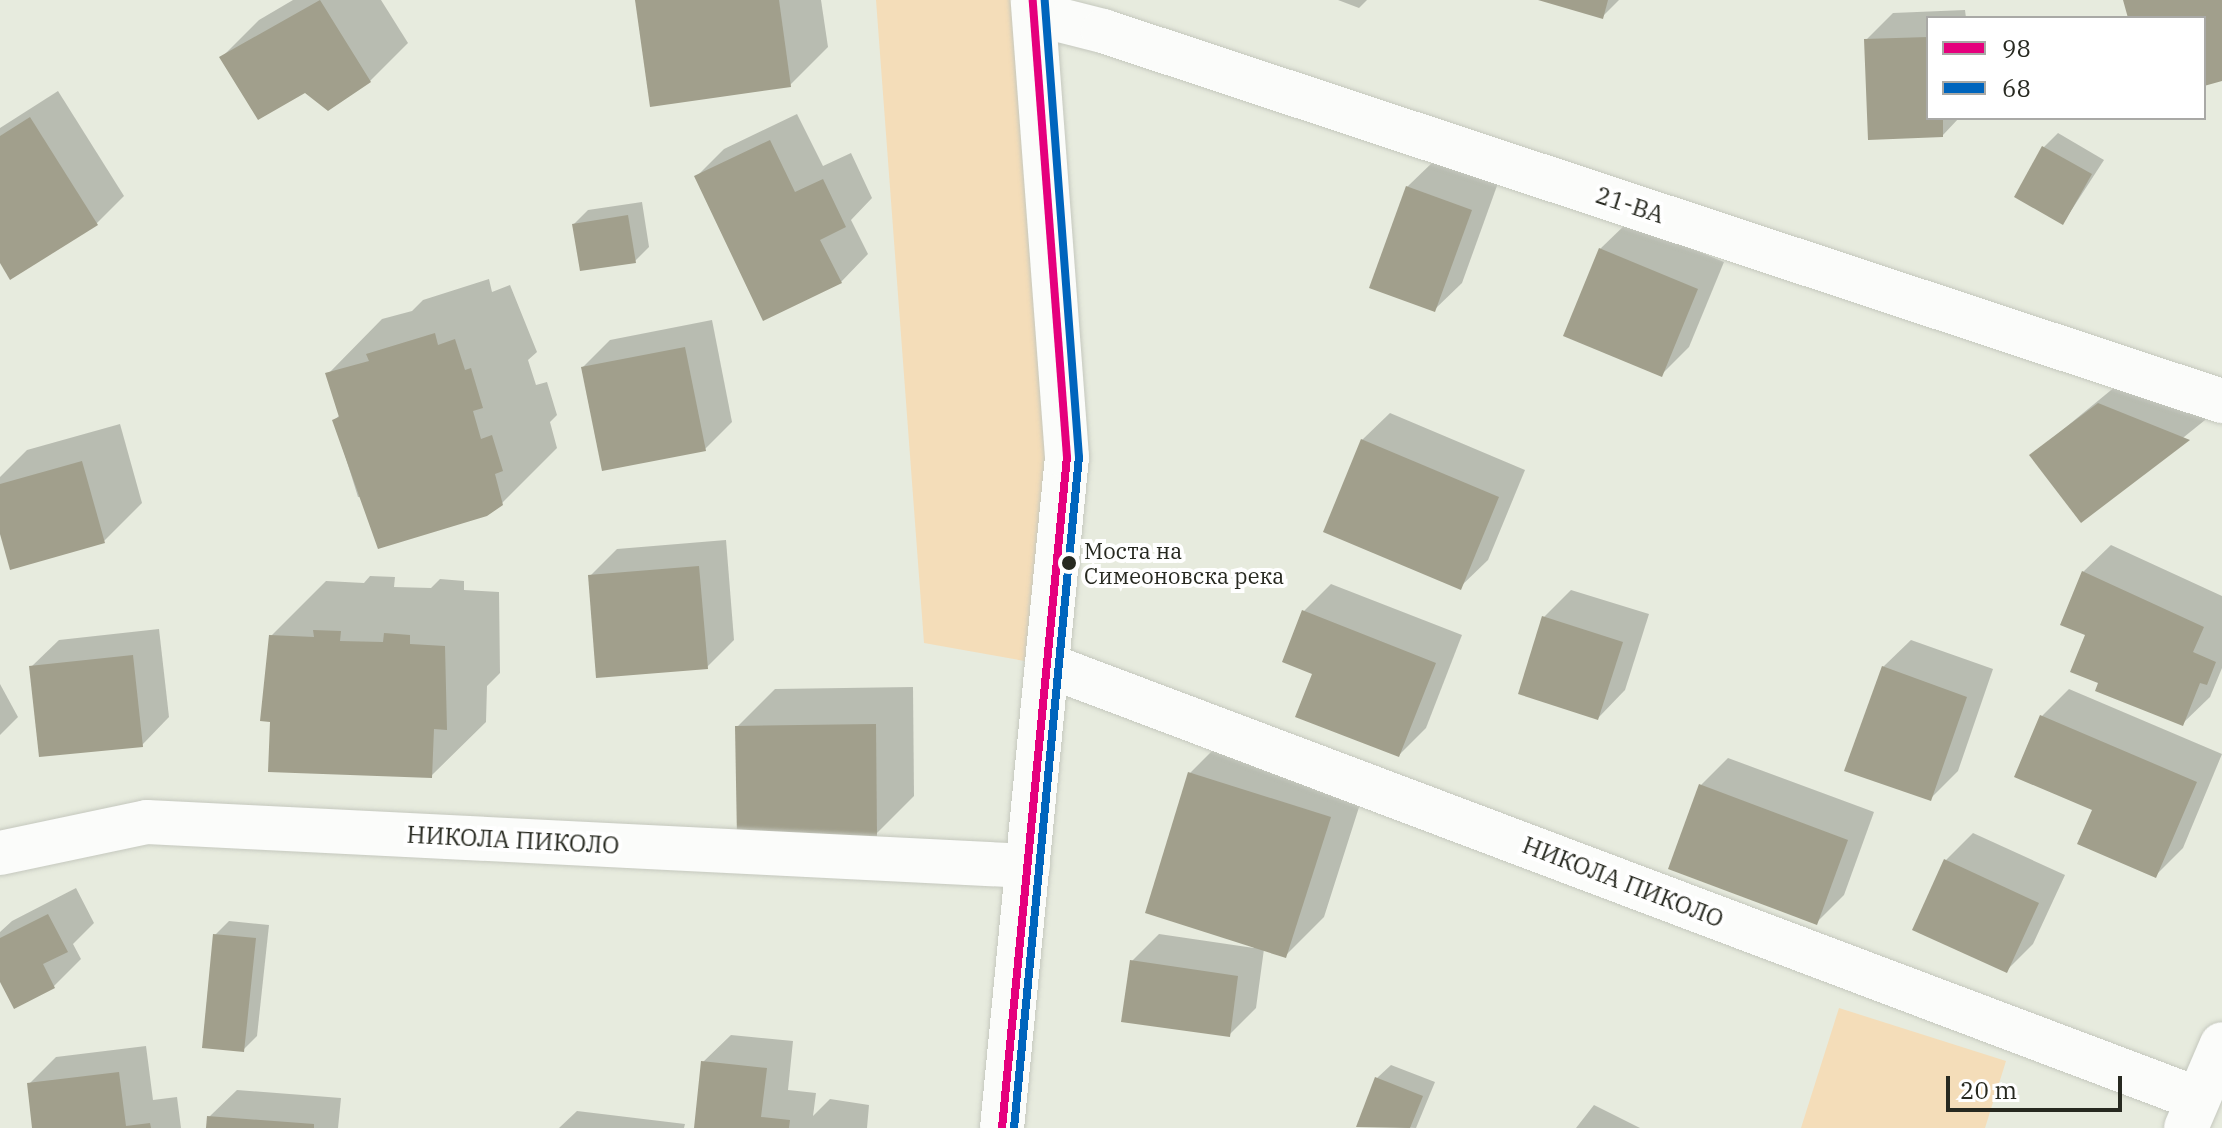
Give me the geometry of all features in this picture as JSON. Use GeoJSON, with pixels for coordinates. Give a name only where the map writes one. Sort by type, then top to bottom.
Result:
{"type":"FeatureCollection","features":[{"type":"Feature","properties":{"kind":"street","name":"21-ВА"},"geometry":{"type":"LineString","coordinates":[[1034,7],[2222,401]]}},
{"type":"Feature","properties":{"kind":"street"},"geometry":{"type":"LineString","coordinates":[[1002,1128],[1067,457],[1034,7]]}},
{"type":"Feature","properties":{"kind":"street","name":"НИКОЛА ПИКОЛО"},"geometry":{"type":"LineString","coordinates":[[1047,665],[2192,1114]]}},
{"type":"Feature","properties":{"kind":"street","name":"НИКОЛА ПИКОЛО"},"geometry":{"type":"LineString","coordinates":[[0,853],[147,822],[1028,866]]}},
{"type":"Feature","properties":{"kind":"street"},"geometry":{"type":"LineString","coordinates":[[2192,1114],[2222,1044]]}},
{"type":"Feature","properties":{"kind":"shaded area"},"geometry":{"type":"Polygon","coordinates":[[[876,0],[1033,0],[1067,457],[1047,665],[924,643],[876,0]]]}},
{"type":"Feature","properties":{"kind":"shaded area"},"geometry":{"type":"Polygon","coordinates":[[[1839,1008],[2006,1061],[1985,1128],[1801,1128],[1839,1008]]]}},
{"type":"Feature","properties":{"kind":"building"},"geometry":{"type":"Polygon","coordinates":[[[320,0],[371,82],[328,111],[305,93],[258,120],[219,57],[320,0]]]}},
{"type":"Feature","properties":{"kind":"building"},"geometry":{"type":"Polygon","coordinates":[[[635,0],[779,0],[791,87],[650,107],[635,0]]]}},
{"type":"Feature","properties":{"kind":"building"},"geometry":{"type":"Polygon","coordinates":[[[1538,0],[1608,0],[1603,19],[1538,0]]]}},
{"type":"Feature","properties":{"kind":"building"},"geometry":{"type":"Polygon","coordinates":[[[2123,0],[2222,0],[2222,81],[2206,85],[2206,16],[2127,16],[2123,0]]]}},
{"type":"Feature","properties":{"kind":"building"},"geometry":{"type":"Polygon","coordinates":[[[1926,37],[1926,120],[1943,120],[1943,137],[1868,140],[1864,39],[1926,37]]]}},
{"type":"Feature","properties":{"kind":"building"},"geometry":{"type":"Polygon","coordinates":[[[30,117],[98,225],[10,280],[0,263],[0,136],[30,117]]]}},
{"type":"Feature","properties":{"kind":"building"},"geometry":{"type":"Polygon","coordinates":[[[770,140],[795,192],[823,179],[846,227],[820,240],[842,283],[763,321],[694,176],[770,140]]]}},
{"type":"Feature","properties":{"kind":"building"},"geometry":{"type":"Polygon","coordinates":[[[2042,146],[2092,174],[2063,225],[2014,197],[2042,146]]]}},
{"type":"Feature","properties":{"kind":"building"},"geometry":{"type":"Polygon","coordinates":[[[1406,186],[1472,210],[1435,312],[1369,288],[1406,186]]]}},
{"type":"Feature","properties":{"kind":"building"},"geometry":{"type":"Polygon","coordinates":[[[628,215],[636,263],[580,271],[572,224],[628,215]]]}},
{"type":"Feature","properties":{"kind":"building"},"geometry":{"type":"Polygon","coordinates":[[[1599,248],[1698,289],[1662,377],[1563,336],[1599,248]]]}},
{"type":"Feature","properties":{"kind":"building"},"geometry":{"type":"Polygon","coordinates":[[[435,333],[438,345],[455,339],[465,370],[471,368],[483,408],[473,411],[481,439],[492,435],[503,471],[495,474],[503,505],[487,516],[378,549],[332,420],[339,417],[325,373],[369,361],[366,354],[435,333]]]}},
{"type":"Feature","properties":{"kind":"building"},"geometry":{"type":"Polygon","coordinates":[[[685,347],[706,451],[602,471],[581,367],[685,347]]]}},
{"type":"Feature","properties":{"kind":"building"},"geometry":{"type":"Polygon","coordinates":[[[2098,403],[2190,440],[2081,523],[2029,455],[2098,403]]]}},
{"type":"Feature","properties":{"kind":"building"},"geometry":{"type":"Polygon","coordinates":[[[1361,439],[1499,497],[1461,590],[1323,532],[1361,439]]]}},
{"type":"Feature","properties":{"kind":"building"},"geometry":{"type":"Polygon","coordinates":[[[82,461],[105,543],[10,570],[0,534],[0,484],[82,461]]]}},
{"type":"Feature","properties":{"kind":"building"},"geometry":{"type":"Polygon","coordinates":[[[699,566],[708,669],[596,678],[588,575],[699,566]]]}},
{"type":"Feature","properties":{"kind":"building"},"geometry":{"type":"Polygon","coordinates":[[[2082,571],[2204,627],[2193,652],[2216,662],[2207,685],[2200,683],[2183,726],[2095,691],[2098,683],[2070,672],[2085,635],[2060,625],[2082,571]]]}},
{"type":"Feature","properties":{"kind":"building"},"geometry":{"type":"Polygon","coordinates":[[[1302,610],[1436,663],[1399,757],[1295,717],[1312,674],[1282,662],[1302,610]]]}},
{"type":"Feature","properties":{"kind":"building"},"geometry":{"type":"Polygon","coordinates":[[[1542,616],[1623,642],[1598,720],[1518,694],[1542,616]]]}},
{"type":"Feature","properties":{"kind":"building"},"geometry":{"type":"Polygon","coordinates":[[[313,630],[341,631],[340,641],[383,642],[384,633],[410,635],[410,644],[445,646],[447,730],[434,729],[432,778],[268,772],[270,722],[260,721],[269,635],[314,637],[313,630]]]}},
{"type":"Feature","properties":{"kind":"building"},"geometry":{"type":"Polygon","coordinates":[[[133,655],[143,747],[39,757],[29,666],[133,655]]]}},
{"type":"Feature","properties":{"kind":"building"},"geometry":{"type":"Polygon","coordinates":[[[1882,666],[1967,697],[1931,801],[1844,771],[1882,666]]]}},
{"type":"Feature","properties":{"kind":"building"},"geometry":{"type":"Polygon","coordinates":[[[2040,715],[2197,782],[2156,878],[2077,844],[2092,810],[2014,777],[2040,715]]]}},
{"type":"Feature","properties":{"kind":"building"},"geometry":{"type":"Polygon","coordinates":[[[876,724],[877,836],[737,838],[735,726],[876,724]]]}},
{"type":"Feature","properties":{"kind":"building"},"geometry":{"type":"Polygon","coordinates":[[[1188,772],[1331,817],[1286,958],[1145,913],[1188,772]]]}},
{"type":"Feature","properties":{"kind":"building"},"geometry":{"type":"Polygon","coordinates":[[[1699,784],[1848,840],[1817,925],[1668,869],[1699,784]]]}},
{"type":"Feature","properties":{"kind":"building"},"geometry":{"type":"Polygon","coordinates":[[[1944,859],[2039,903],[2007,973],[1912,930],[1944,859]]]}},
{"type":"Feature","properties":{"kind":"building"},"geometry":{"type":"Polygon","coordinates":[[[48,914],[68,952],[43,964],[55,988],[14,1009],[0,982],[0,938],[48,914]]]}},
{"type":"Feature","properties":{"kind":"building"},"geometry":{"type":"Polygon","coordinates":[[[213,934],[256,938],[244,1052],[202,1048],[213,934]]]}},
{"type":"Feature","properties":{"kind":"building"},"geometry":{"type":"Polygon","coordinates":[[[1130,960],[1238,976],[1230,1037],[1121,1022],[1130,960]]]}},
{"type":"Feature","properties":{"kind":"building"},"geometry":{"type":"Polygon","coordinates":[[[701,1061],[767,1068],[761,1117],[790,1120],[789,1128],[694,1128],[701,1061]]]}},
{"type":"Feature","properties":{"kind":"building"},"geometry":{"type":"Polygon","coordinates":[[[119,1072],[126,1126],[150,1123],[151,1128],[32,1128],[27,1083],[119,1072]]]}},
{"type":"Feature","properties":{"kind":"building"},"geometry":{"type":"Polygon","coordinates":[[[1375,1077],[1423,1096],[1410,1128],[1356,1127],[1375,1077]]]}},
{"type":"Feature","properties":{"kind":"building"},"geometry":{"type":"Polygon","coordinates":[[[207,1116],[314,1124],[314,1128],[206,1128],[207,1116]]]}},
{"type":"Feature","properties":{"kind":"transit line","name":"98"},"geometry":{"type":"LineString","coordinates":[[1002,1128],[1067,457],[1033,0]]}},
{"type":"Feature","properties":{"kind":"transit line","name":"68"},"geometry":{"type":"LineString","coordinates":[[1014,1128],[1079,457],[1045,0]]}},
{"type":"Feature","properties":{"kind":"place","name":"Моста на Симеоновска река"},"geometry":{"type":"Point","coordinates":[1069,563]}}]}
